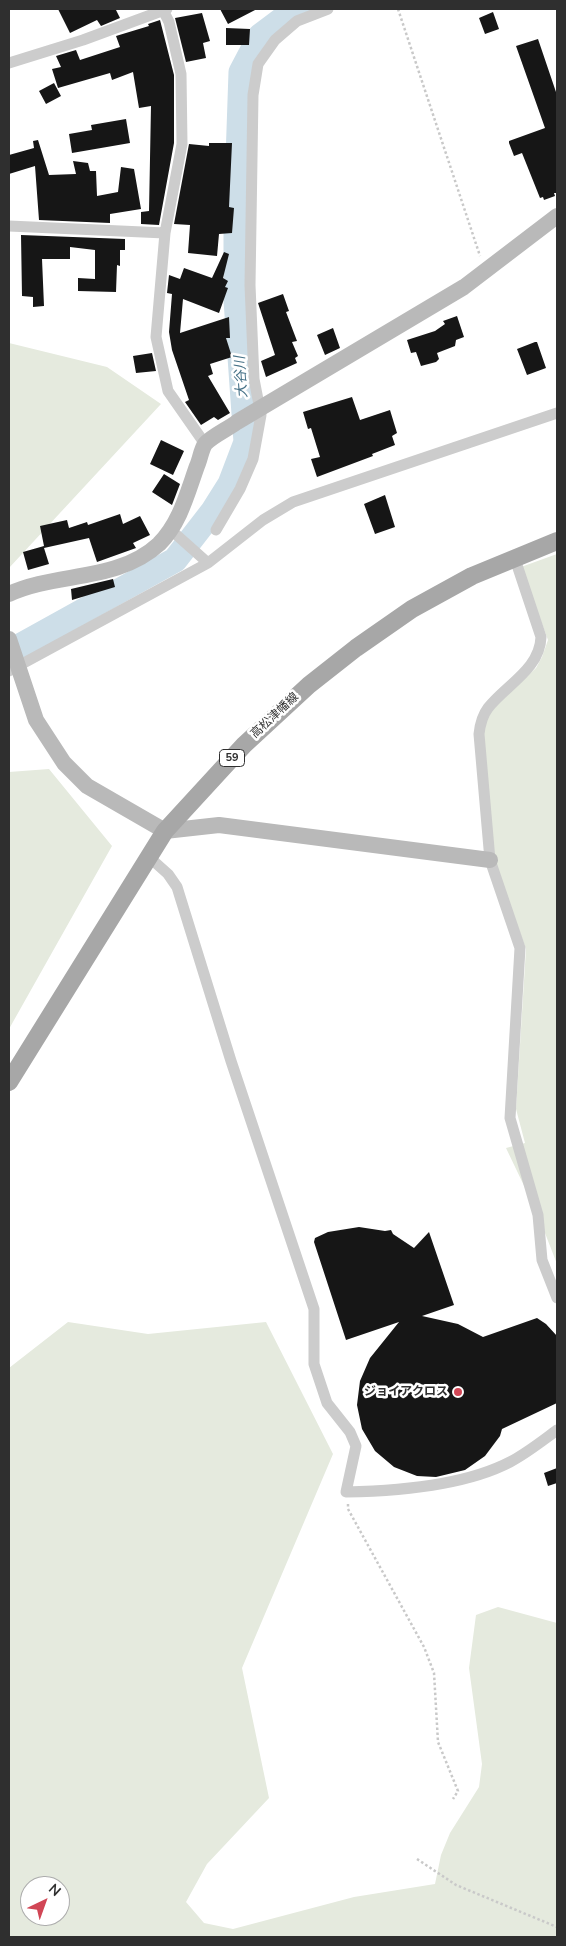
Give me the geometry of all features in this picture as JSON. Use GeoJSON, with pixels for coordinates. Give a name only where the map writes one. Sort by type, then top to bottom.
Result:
{"type":"FeatureCollection","features":[{"type":"Feature","properties":{"kind":"main road","name":"高松津幡線"},"geometry":{"type":"LineString","coordinates":[[9,1082],[164,831],[244,745],[295,697],[356,648],[412,609],[472,576],[557,542]]}},
{"type":"Feature","properties":{"kind":"street"},"geometry":{"type":"LineString","coordinates":[[216,530],[240,489],[253,459],[261,415],[258,410],[254,379],[250,284],[253,95],[258,64],[275,40],[297,21],[328,9]]}},
{"type":"Feature","properties":{"kind":"street"},"geometry":{"type":"LineString","coordinates":[[9,63],[83,40],[165,10],[181,74],[182,144],[165,233],[156,337],[168,391],[205,444]]}},
{"type":"Feature","properties":{"kind":"street"},"geometry":{"type":"LineString","coordinates":[[9,594],[24,587],[110,570],[134,561],[176,534],[180,515],[205,444],[236,422],[464,287],[557,216]]}},
{"type":"Feature","properties":{"kind":"street"},"geometry":{"type":"LineString","coordinates":[[9,226],[165,233]]}},
{"type":"Feature","properties":{"kind":"street"},"geometry":{"type":"LineString","coordinates":[[15,667],[206,561],[263,520],[293,502],[557,414]]}},
{"type":"Feature","properties":{"kind":"street"},"geometry":{"type":"LineString","coordinates":[[176,534],[206,561]]}},
{"type":"Feature","properties":{"kind":"street"},"geometry":{"type":"LineString","coordinates":[[515,559],[541,637],[540,647],[535,660],[488,708],[481,720],[479,734],[490,860],[520,948],[510,1118],[538,1215],[542,1260],[557,1298]]}},
{"type":"Feature","properties":{"kind":"street"},"geometry":{"type":"LineString","coordinates":[[10,641],[15,667],[36,720],[64,763],[87,786],[164,831],[219,825],[490,860]]}},
{"type":"Feature","properties":{"kind":"street"},"geometry":{"type":"LineString","coordinates":[[149,857],[168,874],[177,887],[231,1061],[314,1309],[314,1364],[327,1403],[350,1432],[356,1446],[346,1492],[381,1492],[436,1485],[482,1472],[509,1462],[557,1430]]}},
{"type":"Feature","properties":{"kind":"path"},"geometry":{"type":"LineString","coordinates":[[398,9],[485,271]]}},
{"type":"Feature","properties":{"kind":"path"},"geometry":{"type":"LineString","coordinates":[[346,1492],[348,1509],[424,1647],[434,1673],[438,1742],[458,1791],[453,1799]]}},
{"type":"Feature","properties":{"kind":"path"},"geometry":{"type":"LineString","coordinates":[[417,1859],[456,1885],[557,1927]]}},
{"type":"Feature","properties":{"kind":"shaded area"},"geometry":{"type":"Polygon","coordinates":[[[9,343],[107,367],[161,404],[9,568],[9,343]]]}},
{"type":"Feature","properties":{"kind":"shaded area"},"geometry":{"type":"Polygon","coordinates":[[[557,554],[557,1264],[538,1215],[506,1148],[525,1143],[516,1109],[526,949],[497,870],[488,814],[482,732],[490,711],[536,668],[548,640],[521,567],[557,554]]]}},
{"type":"Feature","properties":{"kind":"shaded area"},"geometry":{"type":"Polygon","coordinates":[[[49,769],[112,846],[9,1029],[9,772],[49,769]]]}},
{"type":"Feature","properties":{"kind":"shaded area"},"geometry":{"type":"Polygon","coordinates":[[[68,1322],[148,1334],[266,1322],[333,1454],[242,1668],[269,1798],[207,1864],[186,1902],[204,1923],[233,1929],[354,1897],[435,1884],[441,1855],[450,1833],[479,1787],[482,1764],[469,1668],[476,1615],[498,1607],[557,1623],[557,1937],[9,1937],[9,1368],[68,1322]]]}},
{"type":"Feature","properties":{"kind":"building"},"geometry":{"type":"Polygon","coordinates":[[[58,9],[119,9],[116,10],[120,18],[101,26],[97,20],[70,33],[58,9]]]}},
{"type":"Feature","properties":{"kind":"building"},"geometry":{"type":"Polygon","coordinates":[[[220,9],[257,9],[228,24],[220,9]]]}},
{"type":"Feature","properties":{"kind":"building"},"geometry":{"type":"Polygon","coordinates":[[[493,12],[499,29],[485,34],[479,18],[493,12]]]}},
{"type":"Feature","properties":{"kind":"building"},"geometry":{"type":"Polygon","coordinates":[[[202,13],[210,41],[203,43],[206,58],[186,62],[175,18],[202,13]]]}},
{"type":"Feature","properties":{"kind":"building"},"geometry":{"type":"Polygon","coordinates":[[[160,20],[174,75],[174,143],[159,225],[141,224],[141,212],[149,211],[151,106],[139,108],[133,72],[112,80],[110,73],[58,88],[52,69],[61,67],[56,56],[76,50],[80,60],[120,47],[116,36],[149,26],[148,24],[160,20]]]}},
{"type":"Feature","properties":{"kind":"building"},"geometry":{"type":"Polygon","coordinates":[[[226,28],[250,29],[249,45],[226,45],[226,28]]]}},
{"type":"Feature","properties":{"kind":"building"},"geometry":{"type":"Polygon","coordinates":[[[538,39],[557,95],[557,193],[554,193],[555,196],[544,200],[543,197],[540,198],[522,153],[514,156],[509,143],[509,141],[545,128],[516,46],[538,39]]]}},
{"type":"Feature","properties":{"kind":"building"},"geometry":{"type":"Polygon","coordinates":[[[54,83],[61,96],[46,104],[39,91],[54,83]]]}},
{"type":"Feature","properties":{"kind":"building"},"geometry":{"type":"Polygon","coordinates":[[[126,119],[130,143],[72,153],[69,134],[92,130],[91,125],[126,119]]]}},
{"type":"Feature","properties":{"kind":"building"},"geometry":{"type":"Polygon","coordinates":[[[38,140],[49,175],[76,174],[73,161],[88,163],[90,171],[96,171],[97,196],[118,192],[121,167],[134,169],[141,209],[110,214],[110,223],[39,220],[35,166],[9,174],[9,155],[34,148],[33,141],[38,140]]]}},
{"type":"Feature","properties":{"kind":"building"},"geometry":{"type":"Polygon","coordinates":[[[209,143],[232,143],[229,207],[234,208],[232,233],[219,234],[217,256],[188,253],[190,225],[174,224],[189,144],[209,146],[209,143]]]}},
{"type":"Feature","properties":{"kind":"building"},"geometry":{"type":"Polygon","coordinates":[[[21,235],[125,239],[125,250],[120,250],[120,266],[117,265],[116,292],[78,291],[78,278],[95,279],[95,250],[70,247],[70,259],[42,259],[44,306],[33,307],[33,297],[22,296],[21,235]]]}},
{"type":"Feature","properties":{"kind":"building"},"geometry":{"type":"Polygon","coordinates":[[[224,252],[229,254],[223,278],[228,281],[225,287],[228,288],[219,313],[183,299],[180,333],[229,317],[230,338],[226,338],[232,357],[210,364],[213,374],[208,376],[230,413],[218,420],[214,417],[201,425],[185,402],[189,400],[172,350],[169,332],[172,294],[167,293],[169,275],[180,279],[184,268],[212,278],[224,252]]]}},
{"type":"Feature","properties":{"kind":"building"},"geometry":{"type":"Polygon","coordinates":[[[283,294],[289,311],[286,312],[297,341],[292,342],[298,356],[295,358],[297,363],[266,377],[261,361],[275,355],[258,303],[283,294]]]}},
{"type":"Feature","properties":{"kind":"building"},"geometry":{"type":"Polygon","coordinates":[[[457,316],[464,337],[456,340],[455,346],[437,353],[439,359],[436,362],[421,366],[416,352],[411,353],[407,340],[435,331],[445,324],[443,321],[457,316]]]}},
{"type":"Feature","properties":{"kind":"building"},"geometry":{"type":"Polygon","coordinates":[[[333,328],[340,348],[325,355],[317,335],[333,328]]]}},
{"type":"Feature","properties":{"kind":"building"},"geometry":{"type":"Polygon","coordinates":[[[537,342],[546,368],[527,375],[517,349],[537,342]]]}},
{"type":"Feature","properties":{"kind":"building"},"geometry":{"type":"Polygon","coordinates":[[[152,353],[156,371],[136,373],[133,356],[152,353]]]}},
{"type":"Feature","properties":{"kind":"building"},"geometry":{"type":"Polygon","coordinates":[[[352,397],[360,420],[390,410],[397,433],[392,436],[395,445],[372,454],[373,456],[317,477],[311,459],[320,457],[311,428],[308,429],[303,412],[352,397]]]}},
{"type":"Feature","properties":{"kind":"building"},"geometry":{"type":"Polygon","coordinates":[[[161,440],[184,451],[173,475],[150,464],[161,440]]]}},
{"type":"Feature","properties":{"kind":"building"},"geometry":{"type":"Polygon","coordinates":[[[164,474],[180,484],[172,505],[152,492],[164,474]]]}},
{"type":"Feature","properties":{"kind":"building"},"geometry":{"type":"Polygon","coordinates":[[[385,495],[395,527],[375,534],[364,504],[385,495]]]}},
{"type":"Feature","properties":{"kind":"building"},"geometry":{"type":"Polygon","coordinates":[[[120,514],[123,524],[140,516],[150,535],[133,543],[136,548],[97,562],[89,538],[44,548],[49,564],[28,570],[23,552],[44,546],[40,526],[67,520],[69,528],[87,522],[88,525],[120,514]]]}},
{"type":"Feature","properties":{"kind":"building"},"geometry":{"type":"Polygon","coordinates":[[[113,579],[115,587],[72,600],[71,589],[113,579]]]}},
{"type":"Feature","properties":{"kind":"building","name":"ジョイアクロス"},"geometry":{"type":"Polygon","coordinates":[[[359,1227],[385,1231],[391,1230],[393,1234],[414,1248],[429,1232],[454,1305],[422,1316],[458,1324],[483,1337],[537,1318],[546,1324],[557,1336],[557,1403],[502,1429],[500,1436],[485,1456],[465,1470],[436,1477],[417,1476],[394,1467],[375,1451],[362,1429],[357,1405],[360,1381],[370,1358],[399,1322],[346,1340],[314,1242],[315,1238],[328,1232],[359,1227]]]}},
{"type":"Feature","properties":{"kind":"building"},"geometry":{"type":"Polygon","coordinates":[[[557,1468],[557,1483],[548,1486],[544,1473],[557,1468]]]}},
{"type":"Feature","properties":{"kind":"waterway","name":"大谷川"},"geometry":{"type":"LineString","coordinates":[[9,652],[175,560],[213,511],[230,484],[246,442],[236,300],[236,217],[241,72],[260,36],[292,12],[299,9]]}},
{"type":"Feature","properties":{"kind":"place","name":"ジョイアクロス"},"geometry":{"type":"Point","coordinates":[458,1392]}}]}
